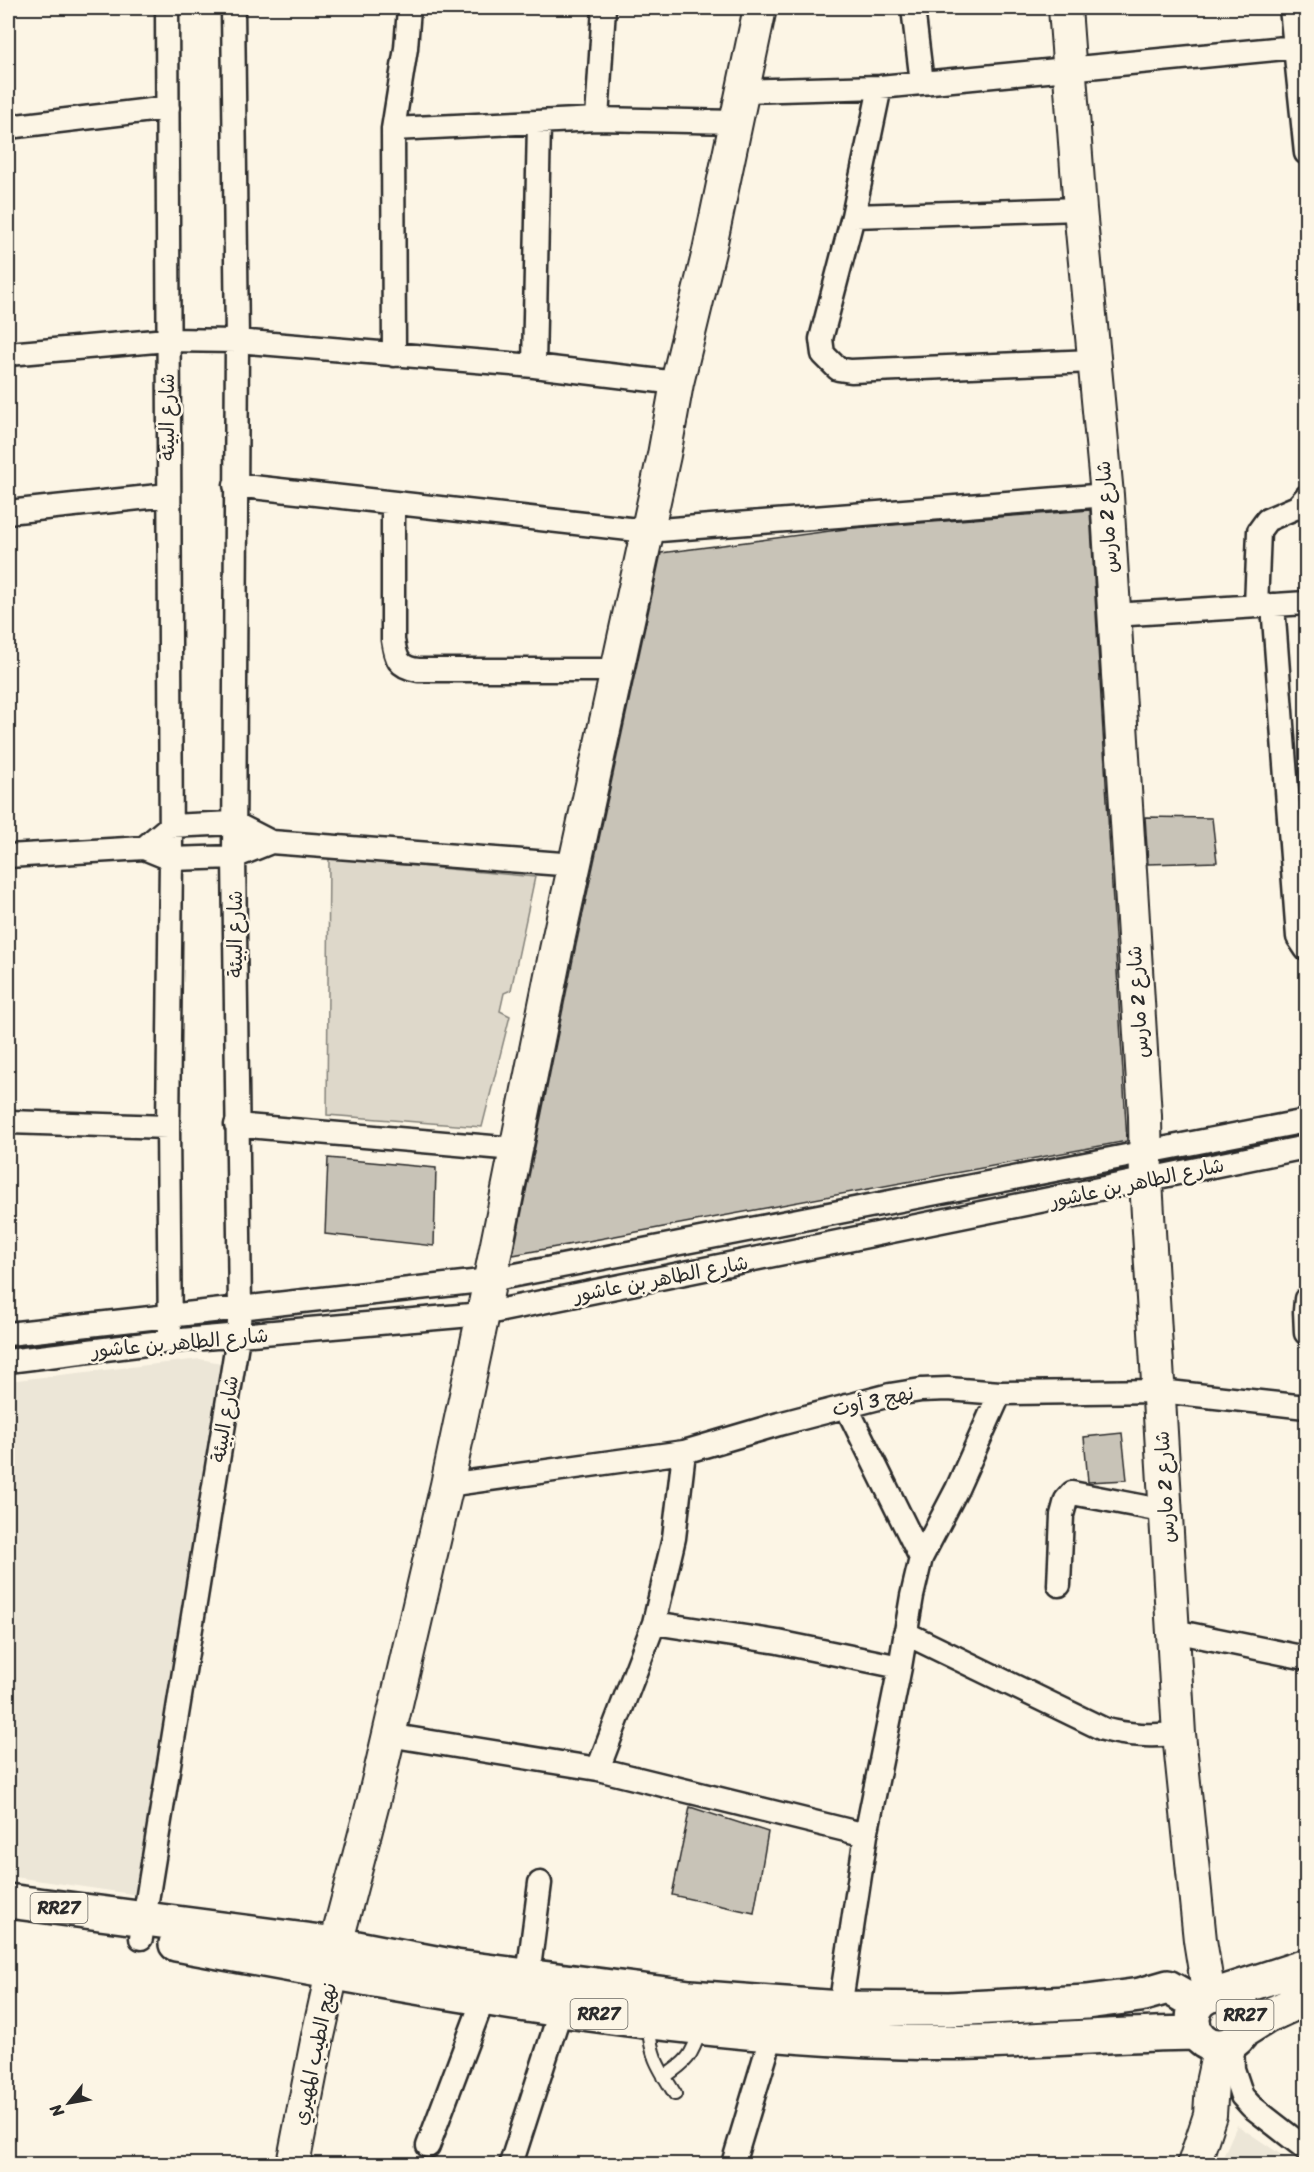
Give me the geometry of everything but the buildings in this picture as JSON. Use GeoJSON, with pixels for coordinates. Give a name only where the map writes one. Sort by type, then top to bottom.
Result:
{"type":"FeatureCollection","features":[{"type":"Feature","properties":{"kind":"highway","name":"RR27"},"geometry":{"type":"LineString","coordinates":[[8,1901],[143,1929],[334,1958],[456,1967],[690,1997],[840,2008],[949,2009],[1087,2002],[1140,1995],[1168,1987],[1216,2024]]}},
{"type":"Feature","properties":{"kind":"highway","name":"RR27"},"geometry":{"type":"LineString","coordinates":[[8,1922],[143,1929]]}},
{"type":"Feature","properties":{"kind":"highway","name":"RR27"},"geometry":{"type":"LineString","coordinates":[[334,1958],[484,1997],[561,2009],[772,2034],[901,2042],[955,2043],[1091,2036],[1216,2024],[1267,2016],[1306,1998]]}},
{"type":"Feature","properties":{"kind":"highway","name":"RR27"},"geometry":{"type":"LineString","coordinates":[[1216,2024],[1306,1966]]}},
{"type":"Feature","properties":{"kind":"street","name":"شارع البيئة"},"geometry":{"type":"LineString","coordinates":[[167,8],[171,826],[168,1127],[170,1341]]}},
{"type":"Feature","properties":{"kind":"street","name":"شارع البيئة"},"geometry":{"type":"LineString","coordinates":[[143,1929],[238,1337],[240,1308],[234,858],[237,340],[234,8]]}},
{"type":"Feature","properties":{"kind":"street"},"geometry":{"type":"LineString","coordinates":[[394,355],[393,129],[406,48],[409,8]]}},
{"type":"Feature","properties":{"kind":"street"},"geometry":{"type":"LineString","coordinates":[[597,119],[604,8]]}},
{"type":"Feature","properties":{"kind":"street","name":"نهج الطيب المهيري"},"geometry":{"type":"LineString","coordinates":[[293,2164],[334,1958],[373,1803],[447,1485],[574,865],[760,8]]}},
{"type":"Feature","properties":{"kind":"street"},"geometry":{"type":"LineString","coordinates":[[913,8],[922,83]]}},
{"type":"Feature","properties":{"kind":"street","name":"شارع 2 مارس"},"geometry":{"type":"LineString","coordinates":[[1065,8],[1080,209],[1107,495],[1179,1734],[1200,1940],[1216,2024],[1210,2115],[1194,2164]]}},
{"type":"Feature","properties":{"kind":"street"},"geometry":{"type":"LineString","coordinates":[[1291,8],[1300,47],[1306,153]]}},
{"type":"Feature","properties":{"kind":"street"},"geometry":{"type":"LineString","coordinates":[[742,91],[880,87],[1300,47]]}},
{"type":"Feature","properties":{"kind":"street"},"geometry":{"type":"LineString","coordinates":[[880,87],[853,216],[821,339],[823,354],[829,363],[838,369],[872,371],[1094,361]]}},
{"type":"Feature","properties":{"kind":"street"},"geometry":{"type":"LineString","coordinates":[[8,127],[168,108]]}},
{"type":"Feature","properties":{"kind":"street"},"geometry":{"type":"LineString","coordinates":[[393,129],[597,119],[736,122]]}},
{"type":"Feature","properties":{"kind":"street"},"geometry":{"type":"LineString","coordinates":[[534,366],[539,123]]}},
{"type":"Feature","properties":{"kind":"street"},"geometry":{"type":"LineString","coordinates":[[853,216],[1080,209]]}},
{"type":"Feature","properties":{"kind":"street"},"geometry":{"type":"LineString","coordinates":[[8,354],[167,340],[237,340],[534,366],[677,383]]}},
{"type":"Feature","properties":{"kind":"street"},"geometry":{"type":"LineString","coordinates":[[235,485],[647,531],[1107,495]]}},
{"type":"Feature","properties":{"kind":"street"},"geometry":{"type":"LineString","coordinates":[[8,512],[168,495]]}},
{"type":"Feature","properties":{"kind":"street"},"geometry":{"type":"LineString","coordinates":[[1306,497],[1297,507],[1267,520],[1259,531],[1298,937],[1306,949]]}},
{"type":"Feature","properties":{"kind":"street"},"geometry":{"type":"LineString","coordinates":[[393,503],[393,640],[396,657],[402,665],[408,669],[418,670],[617,670]]}},
{"type":"Feature","properties":{"kind":"street"},"geometry":{"type":"LineString","coordinates":[[1113,615],[1306,603]]}},
{"type":"Feature","properties":{"kind":"street"},"geometry":{"type":"LineString","coordinates":[[144,848],[171,826],[234,823],[272,842],[574,865]]}},
{"type":"Feature","properties":{"kind":"street"},"geometry":{"type":"LineString","coordinates":[[8,856],[144,848],[171,859],[234,858],[272,842]]}},
{"type":"Feature","properties":{"kind":"street","name":"شارع الطاهر بن عاشور"},"geometry":{"type":"LineString","coordinates":[[8,1361],[170,1341],[238,1337],[483,1314],[1147,1167],[1306,1121]]}},
{"type":"Feature","properties":{"kind":"street"},"geometry":{"type":"LineString","coordinates":[[8,1122],[168,1127]]}},
{"type":"Feature","properties":{"kind":"street"},"geometry":{"type":"LineString","coordinates":[[236,1125],[515,1149]]}},
{"type":"Feature","properties":{"kind":"street","name":"شارع الطاهر بن عاشور"},"geometry":{"type":"LineString","coordinates":[[8,1334],[490,1280],[1147,1167],[1306,1147]]}},
{"type":"Feature","properties":{"kind":"street"},"geometry":{"type":"LineString","coordinates":[[1306,1299],[1306,1333]]}},
{"type":"Feature","properties":{"kind":"street","name":"نهج 3 أوت"},"geometry":{"type":"LineString","coordinates":[[447,1485],[684,1452],[846,1406],[921,1390],[948,1389],[1000,1393],[1160,1391],[1306,1407]]}},
{"type":"Feature","properties":{"kind":"street"},"geometry":{"type":"LineString","coordinates":[[840,2008],[866,1835],[921,1558],[957,1489],[1000,1393]]}},
{"type":"Feature","properties":{"kind":"street"},"geometry":{"type":"LineString","coordinates":[[846,1406],[921,1558]]}},
{"type":"Feature","properties":{"kind":"street"},"geometry":{"type":"LineString","coordinates":[[598,1769],[654,1623],[674,1538],[684,1452]]}},
{"type":"Feature","properties":{"kind":"street"},"geometry":{"type":"LineString","coordinates":[[1059,1585],[1062,1515],[1066,1500],[1072,1493],[1167,1511]]}},
{"type":"Feature","properties":{"kind":"street"},"geometry":{"type":"LineString","coordinates":[[654,1623],[778,1642],[900,1667]]}},
{"type":"Feature","properties":{"kind":"street"},"geometry":{"type":"LineString","coordinates":[[1174,1631],[1306,1658]]}},
{"type":"Feature","properties":{"kind":"street"},"geometry":{"type":"LineString","coordinates":[[905,1633],[1103,1729],[1125,1735],[1179,1734]]}},
{"type":"Feature","properties":{"kind":"street"},"geometry":{"type":"LineString","coordinates":[[388,1735],[598,1769],[866,1835]]}},
{"type":"Feature","properties":{"kind":"street"},"geometry":{"type":"LineString","coordinates":[[528,1976],[540,1883]]}},
{"type":"Feature","properties":{"kind":"street"},"geometry":{"type":"LineString","coordinates":[[428,2146],[484,1997]]}},
{"type":"Feature","properties":{"kind":"street"},"geometry":{"type":"LineString","coordinates":[[511,2164],[561,2009]]}},
{"type":"Feature","properties":{"kind":"street"},"geometry":{"type":"LineString","coordinates":[[1216,2024],[1242,2096],[1251,2106],[1306,2149]]}},
{"type":"Feature","properties":{"kind":"street"},"geometry":{"type":"LineString","coordinates":[[733,2164],[772,2034]]}},
{"type":"Feature","properties":{"kind":"lane"},"geometry":{"type":"LineString","coordinates":[[648,2021],[650,2049],[675,2094]]}},
{"type":"Feature","properties":{"kind":"lane"},"geometry":{"type":"LineString","coordinates":[[664,2077],[684,2064],[694,2052],[701,2027]]}},
{"type":"Feature","properties":{"kind":"shaded area"},"geometry":{"type":"Polygon","coordinates":[[[329,858],[535,877],[511,990],[504,993],[500,1011],[510,1016],[482,1127],[327,1115],[329,858]]]}},
{"type":"Feature","properties":{"kind":"shaded area"},"geometry":{"type":"Polygon","coordinates":[[[200,1359],[221,1363],[229,1377],[139,1895],[8,1876],[8,1381],[200,1359]]]}},
{"type":"Feature","properties":{"kind":"shaded area"},"geometry":{"type":"Polygon","coordinates":[[[1237,2125],[1295,2164],[1220,2164],[1237,2125]]]}}]}
